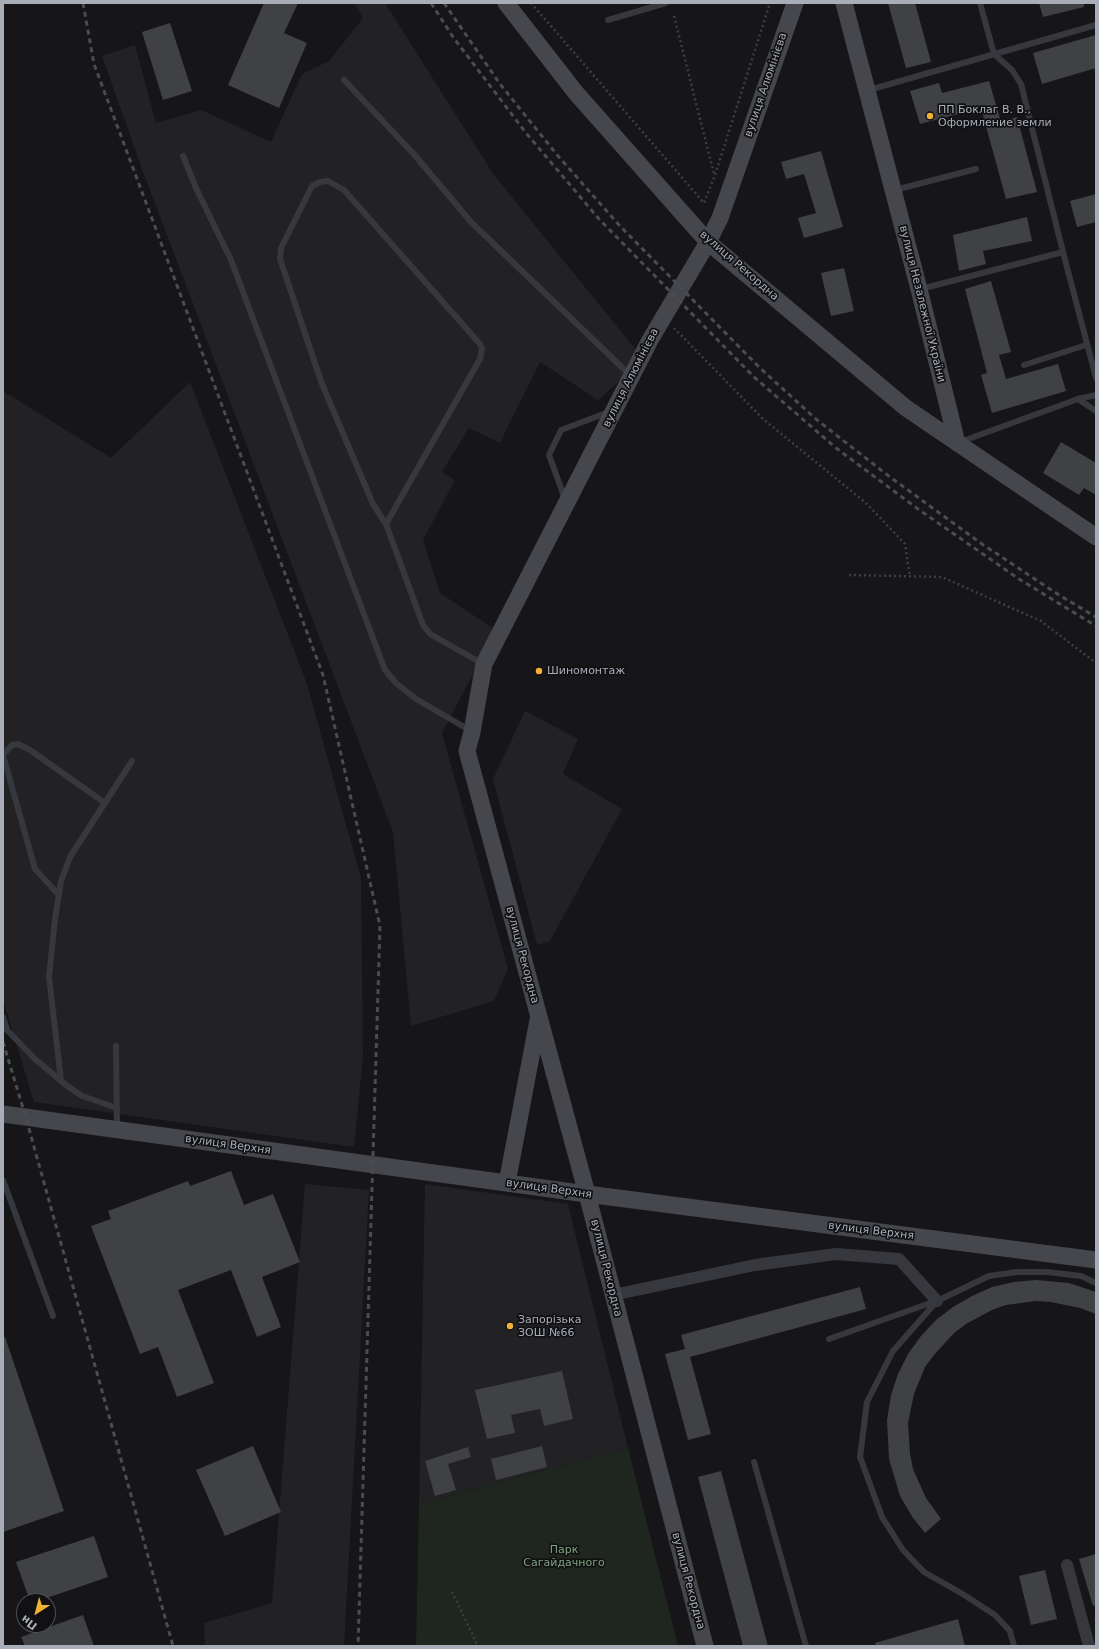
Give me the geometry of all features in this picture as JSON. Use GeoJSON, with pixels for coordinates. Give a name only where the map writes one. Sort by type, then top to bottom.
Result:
{"type":"FeatureCollection","features":[{"type":"Feature","properties":{"kind":"street","name":"вулиця Рекордна"},"geometry":{"type":"LineString","coordinates":[[506,3],[576,93],[708,242],[906,408],[957,443]]}},
{"type":"Feature","properties":{"kind":"street","name":"вулиця Алюмінієва"},"geometry":{"type":"LineString","coordinates":[[467,751],[472,732],[484,664],[631,376],[665,313],[708,242],[720,218],[795,3]]}},
{"type":"Feature","properties":{"kind":"street","name":"вулиця Незалежної України"},"geometry":{"type":"LineString","coordinates":[[844,3],[919,289],[957,443]]}},
{"type":"Feature","properties":{"kind":"street"},"geometry":{"type":"LineString","coordinates":[[957,443],[1096,537]]}},
{"type":"Feature","properties":{"kind":"street","name":"вулиця Рекордна"},"geometry":{"type":"LineString","coordinates":[[467,751],[587,1194],[705,1646]]}},
{"type":"Feature","properties":{"kind":"street"},"geometry":{"type":"LineString","coordinates":[[507,1183],[538,1016]]}},
{"type":"Feature","properties":{"kind":"street","name":"вулиця Верхня"},"geometry":{"type":"LineString","coordinates":[[3,1114],[587,1194],[1096,1260]]}},
{"type":"Feature","properties":{"kind":"street"},"geometry":{"type":"LineString","coordinates":[[613,1295],[755,1265],[836,1254],[899,1259],[937,1301]]}},
{"type":"Feature","properties":{"kind":"street"},"geometry":{"type":"LineString","coordinates":[[1067,1565],[1089,1646]]}},
{"type":"Feature","properties":{"kind":"lane"},"geometry":{"type":"LineString","coordinates":[[608,20],[666,3]]}},
{"type":"Feature","properties":{"kind":"lane"},"geometry":{"type":"LineString","coordinates":[[980,3],[994,54],[1012,70],[1021,84],[1086,345],[1096,378]]}},
{"type":"Feature","properties":{"kind":"lane"},"geometry":{"type":"LineString","coordinates":[[867,91],[1096,25]]}},
{"type":"Feature","properties":{"kind":"lane"},"geometry":{"type":"LineString","coordinates":[[344,80],[412,152],[471,222],[631,376]]}},
{"type":"Feature","properties":{"kind":"lane"},"geometry":{"type":"LineString","coordinates":[[183,156],[196,188],[231,260],[385,670],[396,683],[416,699],[472,732]]}},
{"type":"Feature","properties":{"kind":"lane"},"geometry":{"type":"LineString","coordinates":[[893,191],[976,169]]}},
{"type":"Feature","properties":{"kind":"lane"},"geometry":{"type":"LineString","coordinates":[[386,524],[480,359],[482,349],[475,338],[344,190],[328,182],[320,182],[312,186],[281,248],[280,259],[322,384],[373,504],[386,524],[422,625],[430,634],[484,664]]}},
{"type":"Feature","properties":{"kind":"lane"},"geometry":{"type":"LineString","coordinates":[[919,289],[1063,252]]}},
{"type":"Feature","properties":{"kind":"lane"},"geometry":{"type":"LineString","coordinates":[[1024,365],[1086,345]]}},
{"type":"Feature","properties":{"kind":"lane"},"geometry":{"type":"LineString","coordinates":[[957,443],[1078,399],[1096,395]]}},
{"type":"Feature","properties":{"kind":"lane"},"geometry":{"type":"LineString","coordinates":[[1078,399],[1096,411]]}},
{"type":"Feature","properties":{"kind":"lane"},"geometry":{"type":"LineString","coordinates":[[566,504],[549,455],[561,430],[614,410]]}},
{"type":"Feature","properties":{"kind":"lane"},"geometry":{"type":"LineString","coordinates":[[59,895],[35,869],[3,755],[12,745],[18,744],[30,750],[105,803]]}},
{"type":"Feature","properties":{"kind":"lane"},"geometry":{"type":"LineString","coordinates":[[61,1080],[49,977],[61,881],[70,857],[132,761]]}},
{"type":"Feature","properties":{"kind":"lane"},"geometry":{"type":"LineString","coordinates":[[3,1017],[7,1030],[35,1058],[61,1080],[82,1096],[117,1108]]}},
{"type":"Feature","properties":{"kind":"lane"},"geometry":{"type":"LineString","coordinates":[[116,1046],[117,1130]]}},
{"type":"Feature","properties":{"kind":"lane"},"geometry":{"type":"LineString","coordinates":[[3,1180],[53,1316]]}},
{"type":"Feature","properties":{"kind":"lane"},"geometry":{"type":"LineString","coordinates":[[829,1339],[937,1301],[989,1276],[1017,1272],[1047,1272],[1081,1276],[1096,1283]]}},
{"type":"Feature","properties":{"kind":"lane"},"geometry":{"type":"LineString","coordinates":[[937,1301],[893,1351],[867,1402],[860,1458],[882,1517],[903,1550],[924,1572],[961,1593],[995,1616],[1010,1631],[1014,1646]]}},
{"type":"Feature","properties":{"kind":"lane"},"geometry":{"type":"LineString","coordinates":[[754,1462],[806,1646]]}},
{"type":"Feature","properties":{"kind":"path"},"geometry":{"type":"LineString","coordinates":[[531,3],[704,203],[770,3]]}},
{"type":"Feature","properties":{"kind":"path"},"geometry":{"type":"LineString","coordinates":[[674,16],[714,176]]}},
{"type":"Feature","properties":{"kind":"path"},"geometry":{"type":"LineString","coordinates":[[665,313],[677,332],[763,418],[866,503],[904,544],[910,576]]}},
{"type":"Feature","properties":{"kind":"path"},"geometry":{"type":"LineString","coordinates":[[849,575],[942,577],[1041,621],[1096,663]]}},
{"type":"Feature","properties":{"kind":"path"},"geometry":{"type":"LineString","coordinates":[[452,1592],[478,1646]]}},
{"type":"Feature","properties":{"kind":"shaded area"},"geometry":{"type":"Polygon","coordinates":[[[354,3],[385,3],[494,175],[637,351],[625,376],[598,400],[540,362],[500,443],[469,428],[442,472],[455,480],[423,540],[440,593],[496,630],[442,733],[508,969],[494,1001],[411,1026],[393,832],[142,169],[102,56],[135,45],[156,123],[201,110],[271,142],[302,74],[329,61],[363,18],[354,3]]]}},
{"type":"Feature","properties":{"kind":"shaded area"},"geometry":{"type":"Polygon","coordinates":[[[190,382],[306,681],[361,878],[363,1055],[354,1147],[34,1102],[3,1000],[3,391],[111,458],[190,382]]]}},
{"type":"Feature","properties":{"kind":"shaded area"},"geometry":{"type":"Polygon","coordinates":[[[525,711],[578,739],[563,774],[622,809],[550,941],[537,945],[493,779],[525,711]]]}},
{"type":"Feature","properties":{"kind":"shaded area"},"geometry":{"type":"Polygon","coordinates":[[[305,1184],[369,1190],[344,1646],[205,1646],[204,1623],[272,1603],[305,1184]]]}},
{"type":"Feature","properties":{"kind":"shaded area","name":"Запорізька ЗОШ №66"},"geometry":{"type":"Polygon","coordinates":[[[425,1184],[568,1204],[628,1448],[419,1504],[425,1184]]]}},
{"type":"Feature","properties":{"kind":"green space","name":"Парк Сагайдачного"},"geometry":{"type":"Polygon","coordinates":[[[628,1448],[678,1646],[416,1646],[419,1504],[628,1448]]]}},
{"type":"Feature","properties":{"kind":"building"},"geometry":{"type":"Polygon","coordinates":[[[264,3],[298,3],[284,33],[307,43],[279,108],[228,85],[264,3]]]}},
{"type":"Feature","properties":{"kind":"building"},"geometry":{"type":"Polygon","coordinates":[[[888,3],[915,3],[931,62],[906,68],[888,3]]]}},
{"type":"Feature","properties":{"kind":"building"},"geometry":{"type":"Polygon","coordinates":[[[1039,3],[1084,3],[1084,7],[1043,17],[1039,3]]]}},
{"type":"Feature","properties":{"kind":"building"},"geometry":{"type":"Polygon","coordinates":[[[170,23],[192,91],[163,100],[142,32],[170,23]]]}},
{"type":"Feature","properties":{"kind":"building"},"geometry":{"type":"Polygon","coordinates":[[[1096,35],[1096,68],[1042,84],[1033,53],[1096,35]]]}},
{"type":"Feature","properties":{"kind":"building"},"geometry":{"type":"Polygon","coordinates":[[[989,81],[1001,122],[1017,117],[1037,192],[1006,199],[981,108],[920,124],[910,91],[939,83],[942,93],[989,81]]]}},
{"type":"Feature","properties":{"kind":"building"},"geometry":{"type":"Polygon","coordinates":[[[821,151],[843,227],[804,238],[798,218],[816,213],[804,174],[786,179],[781,162],[821,151]]]}},
{"type":"Feature","properties":{"kind":"building"},"geometry":{"type":"Polygon","coordinates":[[[1096,194],[1096,222],[1077,227],[1070,201],[1096,194]]]}},
{"type":"Feature","properties":{"kind":"building"},"geometry":{"type":"Polygon","coordinates":[[[1027,217],[1032,241],[983,251],[986,264],[959,271],[953,235],[1027,217]]]}},
{"type":"Feature","properties":{"kind":"building"},"geometry":{"type":"Polygon","coordinates":[[[844,268],[854,311],[831,316],[821,273],[844,268]]]}},
{"type":"Feature","properties":{"kind":"building"},"geometry":{"type":"Polygon","coordinates":[[[991,281],[1011,352],[999,355],[1006,379],[1058,364],[1066,391],[992,413],[981,375],[987,373],[965,289],[991,281]]]}},
{"type":"Feature","properties":{"kind":"building"},"geometry":{"type":"Polygon","coordinates":[[[1061,442],[1096,463],[1096,495],[1084,488],[1079,495],[1043,473],[1061,442]]]}},
{"type":"Feature","properties":{"kind":"building"},"geometry":{"type":"Polygon","coordinates":[[[231,1171],[244,1205],[273,1194],[300,1262],[262,1277],[281,1327],[257,1337],[231,1270],[178,1290],[214,1383],[177,1397],[158,1347],[140,1354],[91,1226],[111,1219],[108,1211],[188,1181],[190,1186],[231,1171]]]}},
{"type":"Feature","properties":{"kind":"building"},"geometry":{"type":"Polygon","coordinates":[[[1036,1280],[1069,1283],[1096,1292],[1096,1314],[1080,1308],[1051,1302],[1036,1301],[1006,1305],[992,1310],[966,1324],[954,1333],[934,1355],[925,1367],[914,1394],[908,1423],[910,1454],[913,1469],[926,1498],[941,1519],[925,1533],[913,1518],[900,1496],[889,1459],[887,1420],[891,1395],[898,1374],[908,1354],[921,1336],[936,1320],[953,1307],[992,1287],[1014,1282],[1036,1280]]]}},
{"type":"Feature","properties":{"kind":"building"},"geometry":{"type":"Polygon","coordinates":[[[860,1287],[866,1309],[690,1357],[711,1434],[688,1440],[665,1354],[685,1349],[681,1335],[860,1287]]]}},
{"type":"Feature","properties":{"kind":"building"},"geometry":{"type":"Polygon","coordinates":[[[3,1337],[5,1337],[64,1511],[3,1532],[3,1337]]]}},
{"type":"Feature","properties":{"kind":"building"},"geometry":{"type":"Polygon","coordinates":[[[562,1371],[573,1419],[544,1426],[540,1409],[511,1415],[515,1433],[487,1439],[475,1390],[562,1371]]]}},
{"type":"Feature","properties":{"kind":"building"},"geometry":{"type":"Polygon","coordinates":[[[253,1446],[281,1512],[225,1536],[196,1470],[253,1446]]]}},
{"type":"Feature","properties":{"kind":"building"},"geometry":{"type":"Polygon","coordinates":[[[542,1446],[547,1467],[496,1480],[491,1459],[542,1446]]]}},
{"type":"Feature","properties":{"kind":"building"},"geometry":{"type":"Polygon","coordinates":[[[468,1447],[471,1457],[448,1464],[456,1490],[435,1496],[425,1461],[468,1447]]]}},
{"type":"Feature","properties":{"kind":"building"},"geometry":{"type":"Polygon","coordinates":[[[721,1471],[768,1646],[743,1646],[698,1477],[721,1471]]]}},
{"type":"Feature","properties":{"kind":"building"},"geometry":{"type":"Polygon","coordinates":[[[94,1536],[108,1577],[56,1595],[56,1593],[27,1593],[16,1562],[94,1536]]]}},
{"type":"Feature","properties":{"kind":"building"},"geometry":{"type":"Polygon","coordinates":[[[1096,1554],[1096,1605],[1093,1606],[1079,1559],[1096,1554]]]}},
{"type":"Feature","properties":{"kind":"building"},"geometry":{"type":"Polygon","coordinates":[[[1045,1570],[1057,1619],[1031,1625],[1019,1576],[1045,1570]]]}},
{"type":"Feature","properties":{"kind":"building"},"geometry":{"type":"Polygon","coordinates":[[[83,1615],[94,1646],[25,1646],[21,1637],[32,1633],[56,1633],[56,1625],[83,1615]]]}},
{"type":"Feature","properties":{"kind":"building"},"geometry":{"type":"Polygon","coordinates":[[[958,1619],[965,1646],[876,1646],[875,1643],[958,1619]]]}},
{"type":"Feature","properties":{"kind":"railway"},"geometry":{"type":"LineString","coordinates":[[83,3],[94,64],[323,675],[380,926],[358,1646]]}},
{"type":"Feature","properties":{"kind":"railway"},"geometry":{"type":"LineString","coordinates":[[431,3],[453,37],[526,133],[599,219],[754,377],[836,448],[918,509],[1019,579],[1096,626]]}},
{"type":"Feature","properties":{"kind":"railway"},"geometry":{"type":"LineString","coordinates":[[444,3],[500,84],[558,156],[620,226],[760,368],[817,420],[890,477],[982,544],[1059,595],[1096,617]]}},
{"type":"Feature","properties":{"kind":"railway"},"geometry":{"type":"LineString","coordinates":[[3,1042],[26,1118],[173,1646]]}},
{"type":"Feature","properties":{"kind":"place","name":"ПП Боклаг В. В., Оформление земли"},"geometry":{"type":"Point","coordinates":[930,116]}},
{"type":"Feature","properties":{"kind":"place","name":"Шиномонтаж"},"geometry":{"type":"Point","coordinates":[539,671]}},
{"type":"Feature","properties":{"kind":"place","name":"Запорізька ЗОШ №66"},"geometry":{"type":"Point","coordinates":[510,1326]}}]}
